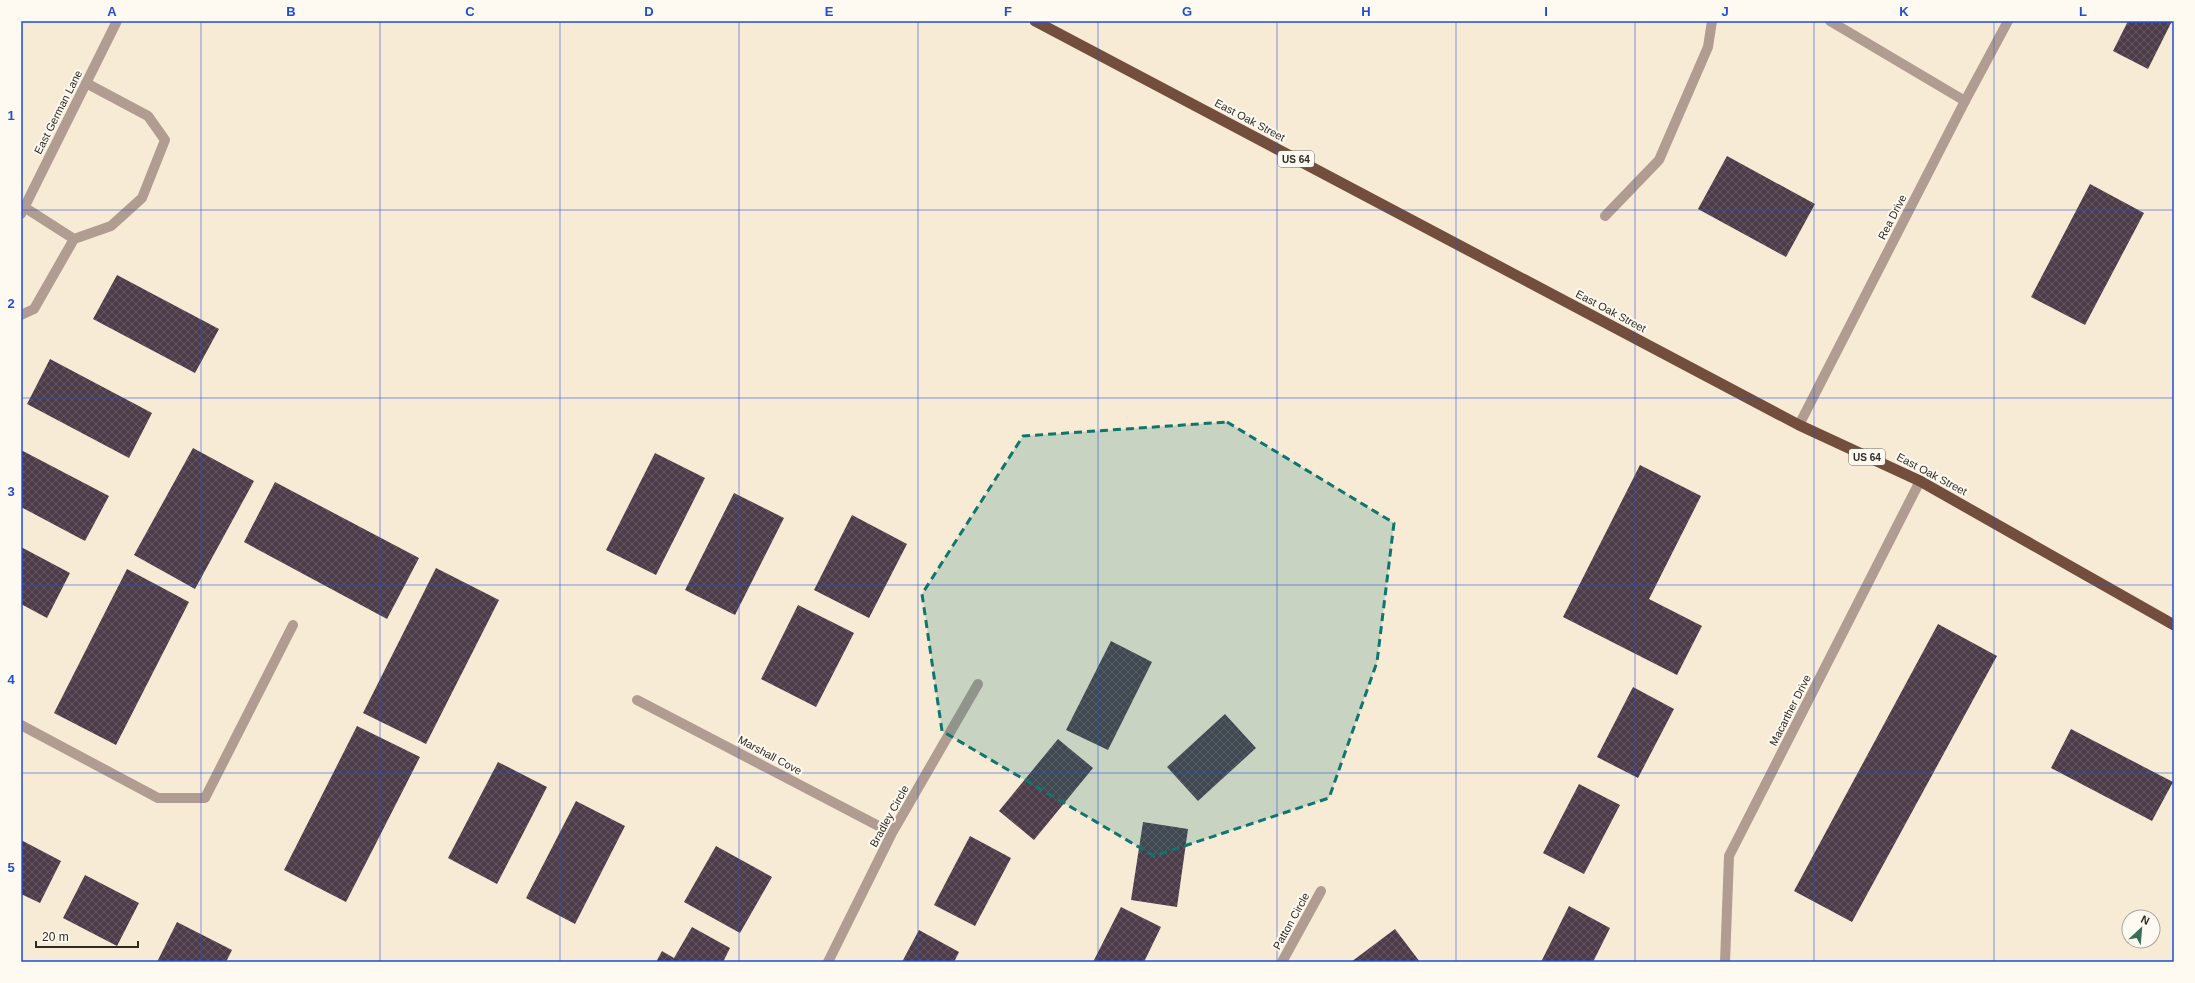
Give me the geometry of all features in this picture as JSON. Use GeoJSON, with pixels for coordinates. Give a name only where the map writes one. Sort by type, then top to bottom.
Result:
{"type":"FeatureCollection","features":[{"type":"Feature","properties":{"kind":"highway","name":"East Oak Street"},"geometry":{"type":"LineString","coordinates":[[1035,21],[1799,425],[1920,481],[2174,625]]}},
{"type":"Feature","properties":{"kind":"street","name":"East German Lane"},"geometry":{"type":"LineString","coordinates":[[23,210],[117,21]]}},
{"type":"Feature","properties":{"kind":"street"},"geometry":{"type":"LineString","coordinates":[[1605,216],[1659,160],[1708,47],[1712,21]]}},
{"type":"Feature","properties":{"kind":"street"},"geometry":{"type":"LineString","coordinates":[[1830,21],[1965,101]]}},
{"type":"Feature","properties":{"kind":"street","name":"Rea Drive"},"geometry":{"type":"LineString","coordinates":[[1799,425],[1965,101],[2008,21]]}},
{"type":"Feature","properties":{"kind":"street"},"geometry":{"type":"LineString","coordinates":[[21,315],[34,309],[74,239],[111,226],[142,198],[165,140],[148,116],[86,83]]}},
{"type":"Feature","properties":{"kind":"street"},"geometry":{"type":"LineString","coordinates":[[23,210],[74,239]]}},
{"type":"Feature","properties":{"kind":"street","name":"Macarther Drive"},"geometry":{"type":"LineString","coordinates":[[1725,962],[1728,856],[1920,481]]}},
{"type":"Feature","properties":{"kind":"street"},"geometry":{"type":"LineString","coordinates":[[21,725],[158,798],[205,798],[293,626]]}},
{"type":"Feature","properties":{"kind":"street","name":"Bradley Circle"},"geometry":{"type":"LineString","coordinates":[[828,962],[892,833],[978,684]]}},
{"type":"Feature","properties":{"kind":"street","name":"Marshall Cove"},"geometry":{"type":"LineString","coordinates":[[637,700],[892,833]]}},
{"type":"Feature","properties":{"kind":"street","name":"Patton Circle"},"geometry":{"type":"LineString","coordinates":[[1282,962],[1321,891]]}},
{"type":"Feature","properties":{"kind":"highlighted area"},"geometry":{"type":"Polygon","coordinates":[[[1227,422],[1394,523],[1377,662],[1329,798],[1154,856],[942,731],[922,594],[1023,436],[1227,422]]]}},
{"type":"Feature","properties":{"kind":"building"},"geometry":{"type":"Polygon","coordinates":[[[2128,21],[2172,21],[2148,69],[2113,51],[2128,21]]]}},
{"type":"Feature","properties":{"kind":"building"},"geometry":{"type":"Polygon","coordinates":[[[1727,156],[1815,204],[1786,257],[1698,209],[1727,156]]]}},
{"type":"Feature","properties":{"kind":"building"},"geometry":{"type":"Polygon","coordinates":[[[2090,184],[2144,213],[2085,325],[2031,297],[2090,184]]]}},
{"type":"Feature","properties":{"kind":"building"},"geometry":{"type":"Polygon","coordinates":[[[117,275],[219,329],[195,373],[93,319],[117,275]]]}},
{"type":"Feature","properties":{"kind":"building"},"geometry":{"type":"Polygon","coordinates":[[[50,359],[152,413],[129,458],[27,404],[50,359]]]}},
{"type":"Feature","properties":{"kind":"building"},"geometry":{"type":"Polygon","coordinates":[[[193,448],[254,481],[195,589],[134,555],[193,448]]]}},
{"type":"Feature","properties":{"kind":"building"},"geometry":{"type":"Polygon","coordinates":[[[21,450],[109,496],[85,541],[21,507],[21,450]]]}},
{"type":"Feature","properties":{"kind":"building"},"geometry":{"type":"Polygon","coordinates":[[[655,453],[705,478],[656,575],[606,550],[655,453]]]}},
{"type":"Feature","properties":{"kind":"building"},"geometry":{"type":"Polygon","coordinates":[[[1640,465],[1701,496],[1649,599],[1702,626],[1677,675],[1563,617],[1640,465]]]}},
{"type":"Feature","properties":{"kind":"building"},"geometry":{"type":"Polygon","coordinates":[[[275,482],[419,558],[387,619],[244,542],[275,482]]]}},
{"type":"Feature","properties":{"kind":"building"},"geometry":{"type":"Polygon","coordinates":[[[734,493],[784,518],[735,615],[685,590],[734,493]]]}},
{"type":"Feature","properties":{"kind":"building"},"geometry":{"type":"Polygon","coordinates":[[[852,515],[907,544],[869,618],[814,590],[852,515]]]}},
{"type":"Feature","properties":{"kind":"building"},"geometry":{"type":"Polygon","coordinates":[[[21,547],[70,573],[47,618],[21,604],[21,547]]]}},
{"type":"Feature","properties":{"kind":"building"},"geometry":{"type":"Polygon","coordinates":[[[436,568],[499,600],[426,744],[363,713],[436,568]]]}},
{"type":"Feature","properties":{"kind":"building"},"geometry":{"type":"Polygon","coordinates":[[[127,569],[189,602],[116,745],[54,713],[127,569]]]}},
{"type":"Feature","properties":{"kind":"building"},"geometry":{"type":"Polygon","coordinates":[[[798,605],[854,633],[816,707],[761,679],[798,605]]]}},
{"type":"Feature","properties":{"kind":"building"},"geometry":{"type":"Polygon","coordinates":[[[1938,624],[1997,656],[1852,922],[1794,891],[1938,624]]]}},
{"type":"Feature","properties":{"kind":"building"},"geometry":{"type":"Polygon","coordinates":[[[1111,641],[1152,662],[1108,750],[1066,730],[1111,641]]]}},
{"type":"Feature","properties":{"kind":"building"},"geometry":{"type":"Polygon","coordinates":[[[1633,687],[1674,709],[1638,778],[1597,757],[1633,687]]]}},
{"type":"Feature","properties":{"kind":"building"},"geometry":{"type":"Polygon","coordinates":[[[1225,714],[1256,748],[1198,801],[1167,767],[1225,714]]]}},
{"type":"Feature","properties":{"kind":"building"},"geometry":{"type":"Polygon","coordinates":[[[357,726],[420,757],[346,902],[284,870],[357,726]]]}},
{"type":"Feature","properties":{"kind":"building"},"geometry":{"type":"Polygon","coordinates":[[[2071,729],[2173,782],[2152,821],[2051,768],[2071,729]]]}},
{"type":"Feature","properties":{"kind":"building"},"geometry":{"type":"Polygon","coordinates":[[[1058,739],[1093,768],[1034,840],[999,811],[1058,739]]]}},
{"type":"Feature","properties":{"kind":"building"},"geometry":{"type":"Polygon","coordinates":[[[498,762],[547,787],[497,884],[448,858],[498,762]]]}},
{"type":"Feature","properties":{"kind":"building"},"geometry":{"type":"Polygon","coordinates":[[[1579,784],[1620,805],[1584,874],[1543,853],[1579,784]]]}},
{"type":"Feature","properties":{"kind":"building"},"geometry":{"type":"Polygon","coordinates":[[[576,801],[625,826],[575,924],[526,898],[576,801]]]}},
{"type":"Feature","properties":{"kind":"building"},"geometry":{"type":"Polygon","coordinates":[[[1143,822],[1188,829],[1177,907],[1131,900],[1143,822]]]}},
{"type":"Feature","properties":{"kind":"building"},"geometry":{"type":"Polygon","coordinates":[[[970,836],[1011,858],[975,926],[934,905],[970,836]]]}},
{"type":"Feature","properties":{"kind":"building"},"geometry":{"type":"Polygon","coordinates":[[[21,840],[61,861],[40,903],[21,894],[21,840]]]}},
{"type":"Feature","properties":{"kind":"building"},"geometry":{"type":"Polygon","coordinates":[[[716,846],[772,877],[740,933],[684,902],[716,846]]]}},
{"type":"Feature","properties":{"kind":"building"},"geometry":{"type":"Polygon","coordinates":[[[85,875],[139,903],[117,946],[63,918],[85,875]]]}},
{"type":"Feature","properties":{"kind":"building"},"geometry":{"type":"Polygon","coordinates":[[[1569,906],[1610,928],[1593,962],[1541,962],[1569,906]]]}},
{"type":"Feature","properties":{"kind":"building"},"geometry":{"type":"Polygon","coordinates":[[[1121,907],[1161,927],[1144,962],[1093,962],[1121,907]]]}},
{"type":"Feature","properties":{"kind":"building"},"geometry":{"type":"Polygon","coordinates":[[[177,922],[232,950],[226,962],[157,962],[177,922]]]}},
{"type":"Feature","properties":{"kind":"building"},"geometry":{"type":"Polygon","coordinates":[[[692,927],[730,948],[723,962],[656,962],[662,951],[674,958],[692,927]]]}},
{"type":"Feature","properties":{"kind":"building"},"geometry":{"type":"Polygon","coordinates":[[[1395,929],[1420,962],[1351,962],[1395,929]]]}},
{"type":"Feature","properties":{"kind":"building"},"geometry":{"type":"Polygon","coordinates":[[[919,930],[959,952],[954,962],[902,962],[919,930]]]}}]}
